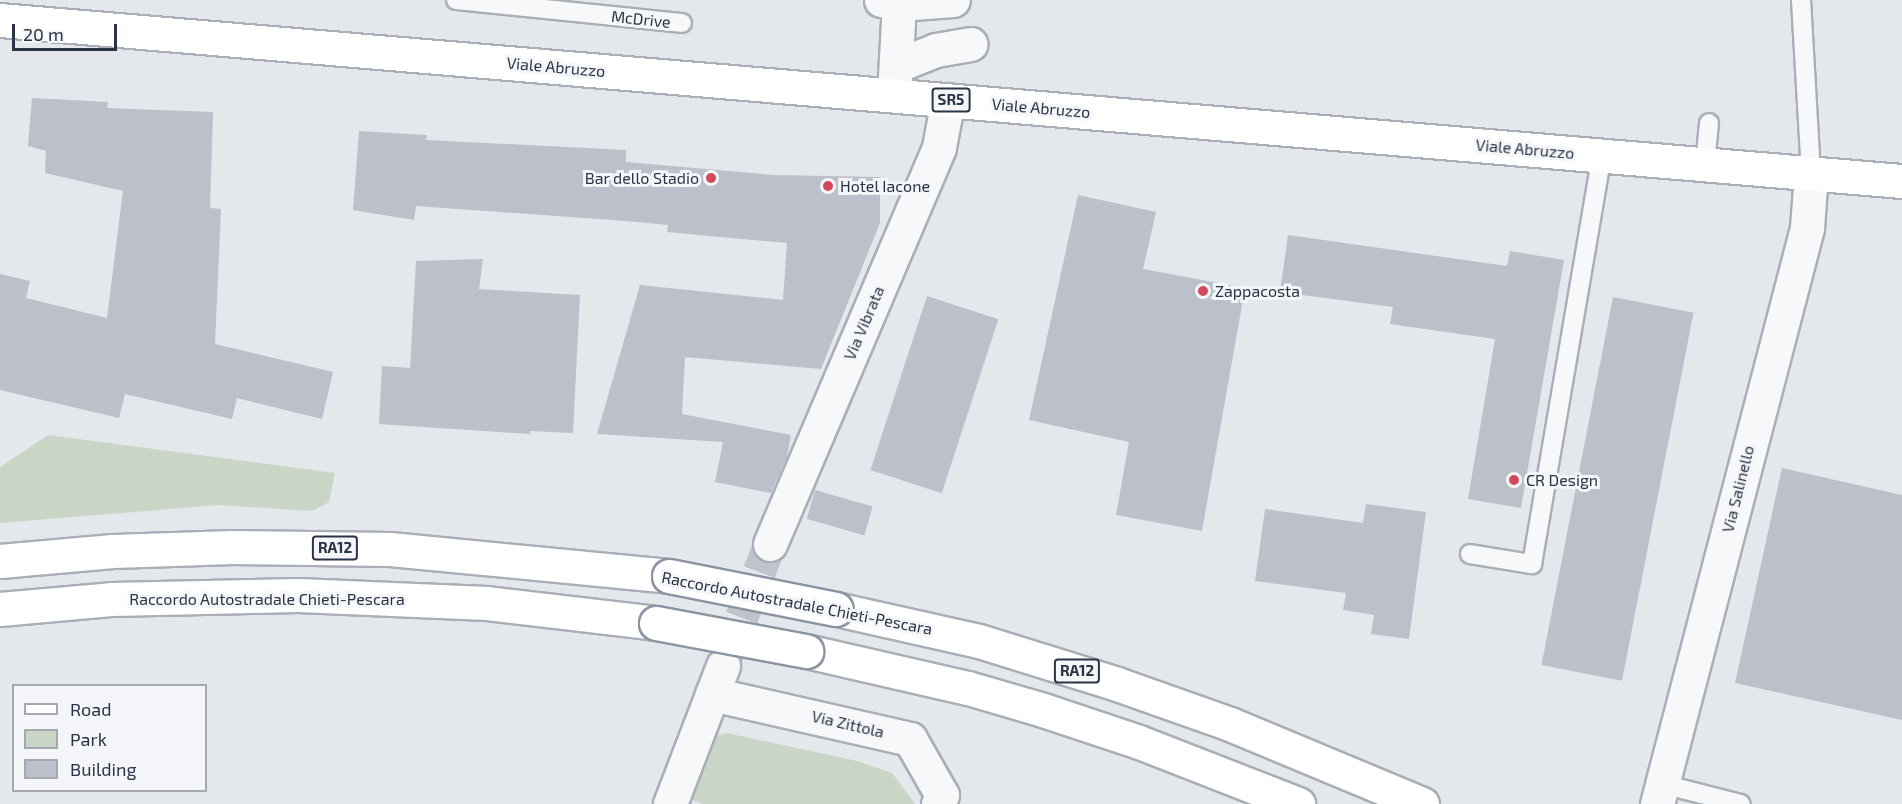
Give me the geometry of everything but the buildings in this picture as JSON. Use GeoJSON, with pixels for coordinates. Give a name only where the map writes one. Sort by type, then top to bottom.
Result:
{"type":"FeatureCollection","features":[{"type":"Feature","properties":{"kind":"main road","name":"Viale Abruzzo"},"geometry":{"type":"LineString","coordinates":[[0,20],[895,80],[948,100],[1902,181]]}},
{"type":"Feature","properties":{"kind":"main road","name":"Raccordo Autostradale Chieti-Pescara"},"geometry":{"type":"LineString","coordinates":[[0,561],[113,551],[233,547],[390,549],[669,576],[836,609],[979,641],[1117,684],[1230,724],[1422,804]]}},
{"type":"Feature","properties":{"kind":"main road","name":"Raccordo Autostradale Chieti-Pescara"},"geometry":{"type":"LineString","coordinates":[[0,609],[111,598],[298,595],[487,603],[656,623],[806,651],[968,688],[1139,742],[1298,804]]}},
{"type":"Feature","properties":{"kind":"street"},"geometry":{"type":"LineString","coordinates":[[895,80],[890,2],[953,0]]}},
{"type":"Feature","properties":{"kind":"street"},"geometry":{"type":"LineString","coordinates":[[895,80],[936,50],[970,44]]}},
{"type":"Feature","properties":{"kind":"street","name":"Via Vibrata"},"geometry":{"type":"LineString","coordinates":[[770,544],[939,147],[948,100]]}},
{"type":"Feature","properties":{"kind":"street","name":"Via Salinello"},"geometry":{"type":"LineString","coordinates":[[1660,794],[1807,228],[1811,173]]}},
{"type":"Feature","properties":{"kind":"street","name":"Via Zittola"},"geometry":{"type":"LineString","coordinates":[[670,804],[718,680],[910,739],[942,795],[938,804]]}},
{"type":"Feature","properties":{"kind":"lane","name":"McDrive"},"geometry":{"type":"LineString","coordinates":[[456,0],[682,23]]}},
{"type":"Feature","properties":{"kind":"lane"},"geometry":{"type":"LineString","coordinates":[[1801,0],[1811,173]]}},
{"type":"Feature","properties":{"kind":"lane"},"geometry":{"type":"LineString","coordinates":[[1705,164],[1709,123]]}},
{"type":"Feature","properties":{"kind":"lane"},"geometry":{"type":"LineString","coordinates":[[1470,554],[1532,564],[1602,156]]}},
{"type":"Feature","properties":{"kind":"lane"},"geometry":{"type":"LineString","coordinates":[[1660,794],[1741,804]]}},
{"type":"Feature","properties":{"kind":"green space"},"geometry":{"type":"Polygon","coordinates":[[[48,435],[335,473],[329,502],[312,511],[219,505],[0,523],[0,467],[48,435]]]}},
{"type":"Feature","properties":{"kind":"green space"},"geometry":{"type":"Polygon","coordinates":[[[727,733],[857,761],[892,773],[915,804],[703,804],[686,797],[711,737],[727,733]]]}},
{"type":"Feature","properties":{"kind":"tunnel"},"geometry":{"type":"LineString","coordinates":[[724,663],[770,544]]}},
{"type":"Feature","properties":{"kind":"place","name":"Bar dello Stadio"},"geometry":{"type":"Point","coordinates":[711,178]}},
{"type":"Feature","properties":{"kind":"place","name":"Hotel Iacone"},"geometry":{"type":"Point","coordinates":[828,186]}},
{"type":"Feature","properties":{"kind":"place","name":"Zappacosta"},"geometry":{"type":"Point","coordinates":[1203,291]}},
{"type":"Feature","properties":{"kind":"place","name":"CR Design"},"geometry":{"type":"Point","coordinates":[1514,480]}}]}
